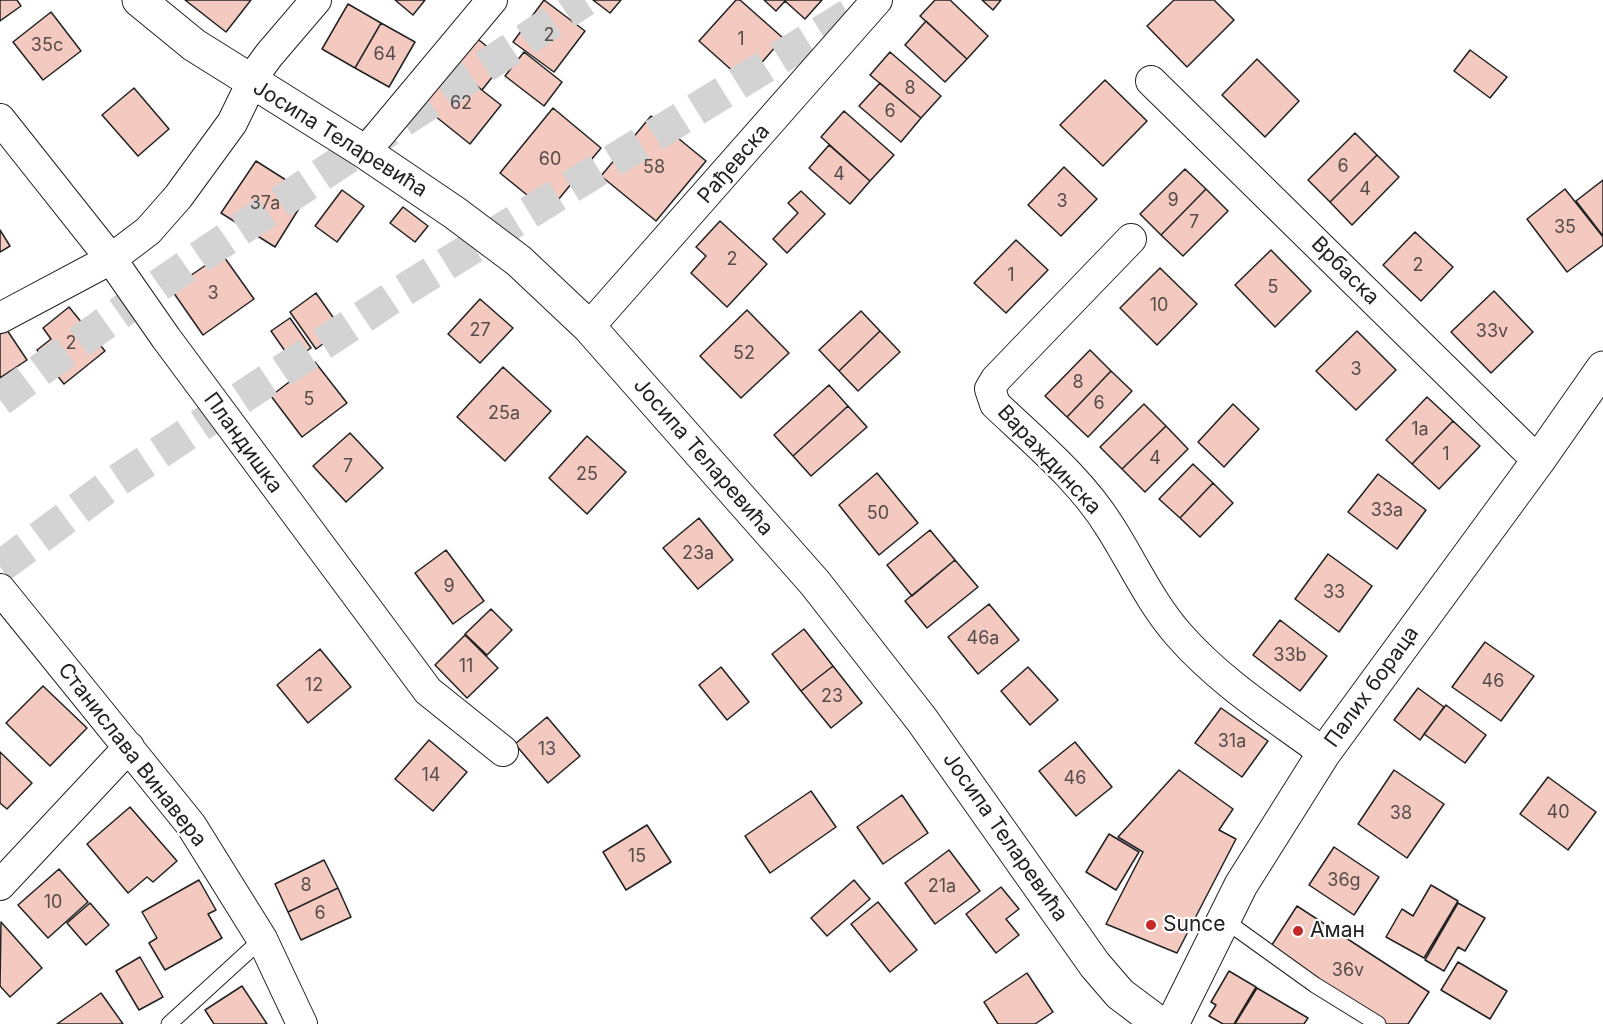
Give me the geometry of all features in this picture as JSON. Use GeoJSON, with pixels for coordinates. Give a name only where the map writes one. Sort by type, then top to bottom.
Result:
{"type":"FeatureCollection","features":[{"type":"Feature","properties":{"kind":"street","name":"Јосипа Теларевића"},"geometry":{"type":"LineString","coordinates":[[139,0],[194,45],[251,83],[365,152],[455,213],[519,261],[589,327],[815,583],[922,720],[1095,964],[1120,994],[1160,1024]]}},
{"type":"Feature","properties":{"kind":"street"},"geometry":{"type":"LineString","coordinates":[[0,318],[111,259],[148,231],[178,197],[232,123],[251,83],[269,55],[316,0]]}},
{"type":"Feature","properties":{"kind":"street"},"geometry":{"type":"LineString","coordinates":[[365,152],[492,0]]}},
{"type":"Feature","properties":{"kind":"street","name":"Рађевска"},"geometry":{"type":"LineString","coordinates":[[589,327],[877,0]]}},
{"type":"Feature","properties":{"kind":"street","name":"Врбаска"},"geometry":{"type":"LineString","coordinates":[[1151,81],[1538,461]]}},
{"type":"Feature","properties":{"kind":"street","name":"Пландишка"},"geometry":{"type":"LineString","coordinates":[[0,119],[111,259],[173,347],[428,691],[503,751]]}},
{"type":"Feature","properties":{"kind":"street","name":"Вараждинска"},"geometry":{"type":"LineString","coordinates":[[1131,239],[996,379],[990,389],[995,404],[1091,499],[1110,527],[1143,586],[1178,634],[1233,686],[1324,753]]}},
{"type":"Feature","properties":{"kind":"street","name":"Палих бораца"},"geometry":{"type":"LineString","coordinates":[[1172,1024],[1223,919],[1324,753],[1538,461],[1603,368]]}},
{"type":"Feature","properties":{"kind":"street","name":"Станислава Винавера"},"geometry":{"type":"LineString","coordinates":[[0,589],[191,825],[262,939],[302,1024]]}},
{"type":"Feature","properties":{"kind":"street"},"geometry":{"type":"LineString","coordinates":[[0,885],[129,747]]}},
{"type":"Feature","properties":{"kind":"lane"},"geometry":{"type":"LineString","coordinates":[[1223,919],[1315,985],[1378,1024]]}},
{"type":"Feature","properties":{"kind":"lane"},"geometry":{"type":"LineString","coordinates":[[169,1024],[262,939]]}},
{"type":"Feature","properties":{"kind":"building"},"geometry":{"type":"Polygon","coordinates":[[[0,0],[17,0],[21,6],[0,21],[0,0]]]}},
{"type":"Feature","properties":{"kind":"building"},"geometry":{"type":"Polygon","coordinates":[[[185,0],[251,0],[226,32],[185,0]]]}},
{"type":"Feature","properties":{"kind":"building"},"geometry":{"type":"Polygon","coordinates":[[[395,0],[425,0],[413,15],[395,0]]]}},
{"type":"Feature","properties":{"kind":"building"},"geometry":{"type":"Polygon","coordinates":[[[544,0],[585,31],[554,72],[513,42],[544,0]]]}},
{"type":"Feature","properties":{"kind":"building"},"geometry":{"type":"Polygon","coordinates":[[[593,0],[621,0],[610,13],[593,0]]]}},
{"type":"Feature","properties":{"kind":"building"},"geometry":{"type":"Polygon","coordinates":[[[736,0],[740,0],[783,38],[745,82],[699,41],[736,0]]]}},
{"type":"Feature","properties":{"kind":"building"},"geometry":{"type":"Polygon","coordinates":[[[764,0],[822,0],[805,19],[785,1],[776,11],[764,0]]]}},
{"type":"Feature","properties":{"kind":"building"},"geometry":{"type":"Polygon","coordinates":[[[935,0],[950,0],[988,36],[967,59],[920,16],[935,0]]]}},
{"type":"Feature","properties":{"kind":"building"},"geometry":{"type":"Polygon","coordinates":[[[982,0],[1001,0],[993,10],[982,0]]]}},
{"type":"Feature","properties":{"kind":"building"},"geometry":{"type":"Polygon","coordinates":[[[1174,0],[1214,0],[1234,20],[1187,67],[1147,26],[1174,0]]]}},
{"type":"Feature","properties":{"kind":"building"},"geometry":{"type":"Polygon","coordinates":[[[348,4],[381,23],[355,68],[322,49],[348,4]]]}},
{"type":"Feature","properties":{"kind":"building"},"geometry":{"type":"Polygon","coordinates":[[[51,12],[81,51],[43,80],[13,42],[51,12]]]}},
{"type":"Feature","properties":{"kind":"building"},"geometry":{"type":"Polygon","coordinates":[[[926,21],[967,59],[945,82],[905,45],[926,21]]]}},
{"type":"Feature","properties":{"kind":"building"},"geometry":{"type":"Polygon","coordinates":[[[381,23],[415,42],[389,87],[355,68],[381,23]]]}},
{"type":"Feature","properties":{"kind":"building"},"geometry":{"type":"Polygon","coordinates":[[[474,36],[505,61],[482,90],[451,65],[474,36]]]}},
{"type":"Feature","properties":{"kind":"building"},"geometry":{"type":"Polygon","coordinates":[[[1470,50],[1507,77],[1490,98],[1454,71],[1470,50]]]}},
{"type":"Feature","properties":{"kind":"building"},"geometry":{"type":"Polygon","coordinates":[[[524,52],[562,82],[544,106],[505,76],[524,52]]]}},
{"type":"Feature","properties":{"kind":"building"},"geometry":{"type":"Polygon","coordinates":[[[890,52],[941,96],[921,118],[870,75],[890,52]]]}},
{"type":"Feature","properties":{"kind":"building"},"geometry":{"type":"Polygon","coordinates":[[[1257,59],[1299,101],[1265,137],[1222,95],[1257,59]]]}},
{"type":"Feature","properties":{"kind":"building"},"geometry":{"type":"Polygon","coordinates":[[[451,66],[501,105],[470,144],[420,104],[451,66]]]}},
{"type":"Feature","properties":{"kind":"building"},"geometry":{"type":"Polygon","coordinates":[[[1105,80],[1147,121],[1103,166],[1060,125],[1105,80]]]}},
{"type":"Feature","properties":{"kind":"building"},"geometry":{"type":"Polygon","coordinates":[[[880,83],[921,118],[901,142],[859,106],[880,83]]]}},
{"type":"Feature","properties":{"kind":"building"},"geometry":{"type":"Polygon","coordinates":[[[134,88],[169,129],[138,156],[102,115],[134,88]]]}},
{"type":"Feature","properties":{"kind":"building"},"geometry":{"type":"Polygon","coordinates":[[[553,108],[601,148],[548,212],[500,173],[553,108]]]}},
{"type":"Feature","properties":{"kind":"building"},"geometry":{"type":"Polygon","coordinates":[[[844,111],[894,155],[870,181],[821,137],[844,111]]]}},
{"type":"Feature","properties":{"kind":"building"},"geometry":{"type":"Polygon","coordinates":[[[651,116],[706,161],[656,221],[601,176],[651,116]]]}},
{"type":"Feature","properties":{"kind":"building"},"geometry":{"type":"Polygon","coordinates":[[[1355,133],[1377,155],[1330,202],[1308,180],[1355,133]]]}},
{"type":"Feature","properties":{"kind":"building"},"geometry":{"type":"Polygon","coordinates":[[[829,145],[870,181],[850,204],[809,168],[829,145]]]}},
{"type":"Feature","properties":{"kind":"building"},"geometry":{"type":"Polygon","coordinates":[[[1377,155],[1399,177],[1352,225],[1330,202],[1377,155]]]}},
{"type":"Feature","properties":{"kind":"building"},"geometry":{"type":"Polygon","coordinates":[[[256,161],[308,194],[275,247],[221,213],[256,161]]]}},
{"type":"Feature","properties":{"kind":"building"},"geometry":{"type":"Polygon","coordinates":[[[1064,167],[1097,199],[1061,236],[1028,205],[1064,167]]]}},
{"type":"Feature","properties":{"kind":"building"},"geometry":{"type":"Polygon","coordinates":[[[1185,169],[1206,189],[1161,235],[1140,214],[1185,169]]]}},
{"type":"Feature","properties":{"kind":"building"},"geometry":{"type":"Polygon","coordinates":[[[1603,180],[1603,236],[1576,201],[1603,180]]]}},
{"type":"Feature","properties":{"kind":"building"},"geometry":{"type":"Polygon","coordinates":[[[1206,189],[1228,211],[1183,256],[1161,235],[1206,189]]]}},
{"type":"Feature","properties":{"kind":"building"},"geometry":{"type":"Polygon","coordinates":[[[1565,189],[1603,237],[1603,245],[1567,272],[1527,219],[1565,189]]]}},
{"type":"Feature","properties":{"kind":"building"},"geometry":{"type":"Polygon","coordinates":[[[342,190],[364,206],[337,242],[315,226],[342,190]]]}},
{"type":"Feature","properties":{"kind":"building"},"geometry":{"type":"Polygon","coordinates":[[[801,191],[825,214],[787,253],[773,239],[798,213],[788,203],[801,191]]]}},
{"type":"Feature","properties":{"kind":"building"},"geometry":{"type":"Polygon","coordinates":[[[403,207],[428,226],[415,242],[390,223],[403,207]]]}},
{"type":"Feature","properties":{"kind":"building"},"geometry":{"type":"Polygon","coordinates":[[[720,221],[767,264],[727,307],[691,273],[706,256],[696,247],[720,221]]]}},
{"type":"Feature","properties":{"kind":"building"},"geometry":{"type":"Polygon","coordinates":[[[0,230],[10,246],[0,252],[0,230]]]}},
{"type":"Feature","properties":{"kind":"building"},"geometry":{"type":"Polygon","coordinates":[[[1415,232],[1453,267],[1421,301],[1383,265],[1415,232]]]}},
{"type":"Feature","properties":{"kind":"building"},"geometry":{"type":"Polygon","coordinates":[[[1016,240],[1048,270],[1006,313],[974,283],[1016,240]]]}},
{"type":"Feature","properties":{"kind":"building"},"geometry":{"type":"Polygon","coordinates":[[[1271,250],[1311,291],[1275,327],[1235,285],[1271,250]]]}},
{"type":"Feature","properties":{"kind":"building"},"geometry":{"type":"Polygon","coordinates":[[[222,254],[254,299],[203,335],[171,289],[222,254]]]}},
{"type":"Feature","properties":{"kind":"building"},"geometry":{"type":"Polygon","coordinates":[[[1160,268],[1197,304],[1157,345],[1120,308],[1160,268]]]}},
{"type":"Feature","properties":{"kind":"building"},"geometry":{"type":"Polygon","coordinates":[[[1494,291],[1533,332],[1491,373],[1451,332],[1494,291]]]}},
{"type":"Feature","properties":{"kind":"building"},"geometry":{"type":"Polygon","coordinates":[[[316,293],[342,330],[316,349],[290,312],[316,293]]]}},
{"type":"Feature","properties":{"kind":"building"},"geometry":{"type":"Polygon","coordinates":[[[480,299],[513,328],[480,363],[448,334],[480,299]]]}},
{"type":"Feature","properties":{"kind":"building"},"geometry":{"type":"Polygon","coordinates":[[[69,307],[105,351],[64,384],[37,350],[51,339],[43,328],[69,307]]]}},
{"type":"Feature","properties":{"kind":"building"},"geometry":{"type":"Polygon","coordinates":[[[747,310],[789,353],[741,398],[700,356],[747,310]]]}},
{"type":"Feature","properties":{"kind":"building"},"geometry":{"type":"Polygon","coordinates":[[[861,311],[880,331],[839,371],[819,350],[861,311]]]}},
{"type":"Feature","properties":{"kind":"building"},"geometry":{"type":"Polygon","coordinates":[[[290,318],[311,348],[292,361],[271,331],[290,318]]]}},
{"type":"Feature","properties":{"kind":"building"},"geometry":{"type":"Polygon","coordinates":[[[7,330],[27,360],[0,378],[0,334],[7,330]]]}},
{"type":"Feature","properties":{"kind":"building"},"geometry":{"type":"Polygon","coordinates":[[[880,331],[900,352],[858,391],[839,371],[880,331]]]}},
{"type":"Feature","properties":{"kind":"building"},"geometry":{"type":"Polygon","coordinates":[[[1357,331],[1396,370],[1356,410],[1316,371],[1357,331]]]}},
{"type":"Feature","properties":{"kind":"building"},"geometry":{"type":"Polygon","coordinates":[[[1090,350],[1111,371],[1067,417],[1045,396],[1090,350]]]}},
{"type":"Feature","properties":{"kind":"building"},"geometry":{"type":"Polygon","coordinates":[[[315,362],[347,403],[302,437],[271,396],[315,362]]]}},
{"type":"Feature","properties":{"kind":"building"},"geometry":{"type":"Polygon","coordinates":[[[503,367],[551,411],[505,461],[457,417],[503,367]]]}},
{"type":"Feature","properties":{"kind":"building"},"geometry":{"type":"Polygon","coordinates":[[[1111,371],[1132,391],[1088,437],[1067,417],[1111,371]]]}},
{"type":"Feature","properties":{"kind":"building"},"geometry":{"type":"Polygon","coordinates":[[[829,385],[848,406],[793,456],[774,435],[829,385]]]}},
{"type":"Feature","properties":{"kind":"building"},"geometry":{"type":"Polygon","coordinates":[[[1427,397],[1453,421],[1412,464],[1386,440],[1427,397]]]}},
{"type":"Feature","properties":{"kind":"building"},"geometry":{"type":"Polygon","coordinates":[[[1144,404],[1166,426],[1122,469],[1100,447],[1144,404]]]}},
{"type":"Feature","properties":{"kind":"building"},"geometry":{"type":"Polygon","coordinates":[[[1233,404],[1259,429],[1224,467],[1198,442],[1233,404]]]}},
{"type":"Feature","properties":{"kind":"building"},"geometry":{"type":"Polygon","coordinates":[[[848,406],[867,427],[811,476],[793,456],[848,406]]]}},
{"type":"Feature","properties":{"kind":"building"},"geometry":{"type":"Polygon","coordinates":[[[1453,421],[1480,446],[1439,489],[1412,464],[1453,421]]]}},
{"type":"Feature","properties":{"kind":"building"},"geometry":{"type":"Polygon","coordinates":[[[1166,426],[1188,449],[1145,492],[1122,469],[1166,426]]]}},
{"type":"Feature","properties":{"kind":"building"},"geometry":{"type":"Polygon","coordinates":[[[350,433],[383,468],[346,502],[313,466],[350,433]]]}},
{"type":"Feature","properties":{"kind":"building"},"geometry":{"type":"Polygon","coordinates":[[[587,436],[626,472],[587,514],[549,478],[587,436]]]}},
{"type":"Feature","properties":{"kind":"building"},"geometry":{"type":"Polygon","coordinates":[[[1193,464],[1213,483],[1180,518],[1159,499],[1193,464]]]}},
{"type":"Feature","properties":{"kind":"building"},"geometry":{"type":"Polygon","coordinates":[[[877,473],[918,523],[879,555],[839,505],[877,473]]]}},
{"type":"Feature","properties":{"kind":"building"},"geometry":{"type":"Polygon","coordinates":[[[1378,474],[1426,510],[1397,549],[1348,512],[1378,474]]]}},
{"type":"Feature","properties":{"kind":"building"},"geometry":{"type":"Polygon","coordinates":[[[1213,483],[1233,503],[1200,537],[1180,518],[1213,483]]]}},
{"type":"Feature","properties":{"kind":"building"},"geometry":{"type":"Polygon","coordinates":[[[699,518],[733,560],[698,589],[663,548],[699,518]]]}},
{"type":"Feature","properties":{"kind":"building"},"geometry":{"type":"Polygon","coordinates":[[[930,530],[955,560],[912,596],[887,565],[930,530]]]}},
{"type":"Feature","properties":{"kind":"building"},"geometry":{"type":"Polygon","coordinates":[[[446,550],[484,601],[453,624],[415,573],[446,550]]]}},
{"type":"Feature","properties":{"kind":"building"},"geometry":{"type":"Polygon","coordinates":[[[1328,554],[1372,586],[1339,632],[1295,599],[1328,554]]]}},
{"type":"Feature","properties":{"kind":"building"},"geometry":{"type":"Polygon","coordinates":[[[955,560],[978,587],[927,628],[905,601],[955,560]]]}},
{"type":"Feature","properties":{"kind":"building"},"geometry":{"type":"Polygon","coordinates":[[[989,604],[1019,640],[978,674],[948,637],[989,604]]]}},
{"type":"Feature","properties":{"kind":"building"},"geometry":{"type":"Polygon","coordinates":[[[491,609],[512,630],[487,655],[465,634],[491,609]]]}},
{"type":"Feature","properties":{"kind":"building"},"geometry":{"type":"Polygon","coordinates":[[[1280,620],[1327,656],[1300,691],[1253,655],[1280,620]]]}},
{"type":"Feature","properties":{"kind":"building"},"geometry":{"type":"Polygon","coordinates":[[[804,629],[833,666],[801,691],[772,654],[804,629]]]}},
{"type":"Feature","properties":{"kind":"building"},"geometry":{"type":"Polygon","coordinates":[[[465,635],[498,668],[467,698],[435,665],[465,635]]]}},
{"type":"Feature","properties":{"kind":"building"},"geometry":{"type":"Polygon","coordinates":[[[1485,642],[1534,676],[1501,721],[1452,687],[1485,642]]]}},
{"type":"Feature","properties":{"kind":"building"},"geometry":{"type":"Polygon","coordinates":[[[320,649],[351,687],[308,723],[277,685],[320,649]]]}},
{"type":"Feature","properties":{"kind":"building"},"geometry":{"type":"Polygon","coordinates":[[[833,666],[862,703],[831,728],[801,691],[833,666]]]}},
{"type":"Feature","properties":{"kind":"building"},"geometry":{"type":"Polygon","coordinates":[[[721,667],[749,702],[727,720],[699,685],[721,667]]]}},
{"type":"Feature","properties":{"kind":"building"},"geometry":{"type":"Polygon","coordinates":[[[1028,667],[1058,700],[1030,725],[1001,691],[1028,667]]]}},
{"type":"Feature","properties":{"kind":"building"},"geometry":{"type":"Polygon","coordinates":[[[43,686],[87,728],[50,766],[6,723],[43,686]]]}},
{"type":"Feature","properties":{"kind":"building"},"geometry":{"type":"Polygon","coordinates":[[[1418,688],[1444,707],[1420,740],[1394,720],[1418,688]]]}},
{"type":"Feature","properties":{"kind":"building"},"geometry":{"type":"Polygon","coordinates":[[[1446,705],[1486,735],[1465,763],[1424,734],[1446,705]]]}},
{"type":"Feature","properties":{"kind":"building"},"geometry":{"type":"Polygon","coordinates":[[[1221,708],[1268,741],[1242,777],[1195,743],[1221,708]]]}},
{"type":"Feature","properties":{"kind":"building"},"geometry":{"type":"Polygon","coordinates":[[[547,717],[580,756],[548,783],[515,744],[547,717]]]}},
{"type":"Feature","properties":{"kind":"building"},"geometry":{"type":"Polygon","coordinates":[[[429,740],[467,772],[433,811],[395,779],[429,740]]]}},
{"type":"Feature","properties":{"kind":"building"},"geometry":{"type":"Polygon","coordinates":[[[1075,742],[1112,787],[1076,816],[1039,771],[1075,742]]]}},
{"type":"Feature","properties":{"kind":"building"},"geometry":{"type":"Polygon","coordinates":[[[0,752],[32,783],[7,809],[0,803],[0,752]]]}},
{"type":"Feature","properties":{"kind":"building"},"geometry":{"type":"Polygon","coordinates":[[[1179,770],[1233,809],[1219,830],[1236,839],[1177,953],[1106,924],[1143,852],[1118,837],[1179,770]]]}},
{"type":"Feature","properties":{"kind":"building"},"geometry":{"type":"Polygon","coordinates":[[[1394,770],[1444,804],[1407,858],[1358,824],[1394,770]]]}},
{"type":"Feature","properties":{"kind":"building"},"geometry":{"type":"Polygon","coordinates":[[[1548,777],[1596,812],[1568,850],[1520,814],[1548,777]]]}},
{"type":"Feature","properties":{"kind":"building"},"geometry":{"type":"Polygon","coordinates":[[[811,791],[836,827],[770,873],[745,836],[811,791]]]}},
{"type":"Feature","properties":{"kind":"building"},"geometry":{"type":"Polygon","coordinates":[[[902,795],[928,833],[883,864],[857,827],[902,795]]]}},
{"type":"Feature","properties":{"kind":"building"},"geometry":{"type":"Polygon","coordinates":[[[130,807],[177,861],[153,882],[147,877],[128,893],[87,844],[130,807]]]}},
{"type":"Feature","properties":{"kind":"building"},"geometry":{"type":"Polygon","coordinates":[[[647,825],[671,862],[626,890],[603,852],[647,825]]]}},
{"type":"Feature","properties":{"kind":"building"},"geometry":{"type":"Polygon","coordinates":[[[1109,834],[1139,852],[1116,890],[1086,872],[1109,834]]]}},
{"type":"Feature","properties":{"kind":"building"},"geometry":{"type":"Polygon","coordinates":[[[1334,847],[1379,877],[1354,915],[1309,885],[1334,847]]]}},
{"type":"Feature","properties":{"kind":"building"},"geometry":{"type":"Polygon","coordinates":[[[949,850],[980,891],[935,924],[905,883],[949,850]]]}},
{"type":"Feature","properties":{"kind":"building"},"geometry":{"type":"Polygon","coordinates":[[[324,860],[338,888],[288,912],[275,884],[324,860]]]}},
{"type":"Feature","properties":{"kind":"building"},"geometry":{"type":"Polygon","coordinates":[[[59,869],[88,902],[48,938],[18,905],[59,869]]]}},
{"type":"Feature","properties":{"kind":"building"},"geometry":{"type":"Polygon","coordinates":[[[199,880],[216,910],[208,914],[222,938],[165,970],[149,943],[157,938],[142,912],[199,880]]]}},
{"type":"Feature","properties":{"kind":"building"},"geometry":{"type":"Polygon","coordinates":[[[854,880],[870,899],[827,936],[811,918],[854,880]]]}},
{"type":"Feature","properties":{"kind":"building"},"geometry":{"type":"Polygon","coordinates":[[[1431,885],[1458,901],[1424,958],[1386,937],[1402,909],[1413,916],[1431,885]]]}},
{"type":"Feature","properties":{"kind":"building"},"geometry":{"type":"Polygon","coordinates":[[[1001,887],[1019,909],[1006,919],[1019,935],[996,953],[966,914],[1001,887]]]}},
{"type":"Feature","properties":{"kind":"building"},"geometry":{"type":"Polygon","coordinates":[[[338,888],[351,917],[301,940],[288,912],[338,888]]]}},
{"type":"Feature","properties":{"kind":"building"},"geometry":{"type":"Polygon","coordinates":[[[878,902],[917,950],[890,972],[851,924],[878,902]]]}},
{"type":"Feature","properties":{"kind":"building"},"geometry":{"type":"Polygon","coordinates":[[[90,903],[109,925],[86,945],[67,923],[90,903]]]}},
{"type":"Feature","properties":{"kind":"building"},"geometry":{"type":"Polygon","coordinates":[[[1458,903],[1485,918],[1465,951],[1458,947],[1444,971],[1425,960],[1458,903]]]}},
{"type":"Feature","properties":{"kind":"building"},"geometry":{"type":"Polygon","coordinates":[[[1297,906],[1429,992],[1408,1024],[1381,1024],[1268,951],[1297,906]]]}},
{"type":"Feature","properties":{"kind":"building"},"geometry":{"type":"Polygon","coordinates":[[[1,922],[42,968],[10,997],[0,986],[1,922]]]}},
{"type":"Feature","properties":{"kind":"building"},"geometry":{"type":"Polygon","coordinates":[[[140,957],[163,997],[139,1010],[116,971],[140,957]]]}},
{"type":"Feature","properties":{"kind":"building"},"geometry":{"type":"Polygon","coordinates":[[[1458,962],[1507,991],[1490,1019],[1441,990],[1458,962]]]}},
{"type":"Feature","properties":{"kind":"building"},"geometry":{"type":"Polygon","coordinates":[[[1229,971],[1256,987],[1234,1024],[1223,1024],[1209,1016],[1216,1005],[1211,1002],[1229,971]]]}},
{"type":"Feature","properties":{"kind":"building"},"geometry":{"type":"Polygon","coordinates":[[[1027,973],[1053,1012],[1035,1024],[998,1024],[984,1002],[1027,973]]]}},
{"type":"Feature","properties":{"kind":"building"},"geometry":{"type":"Polygon","coordinates":[[[242,986],[267,1024],[214,1024],[205,1010],[242,986]]]}},
{"type":"Feature","properties":{"kind":"building"},"geometry":{"type":"Polygon","coordinates":[[[1257,988],[1308,1018],[1304,1024],[1235,1024],[1257,988]]]}},
{"type":"Feature","properties":{"kind":"building"},"geometry":{"type":"Polygon","coordinates":[[[101,993],[123,1024],[57,1024],[101,993]]]}},
{"type":"Feature","properties":{"kind":"tunnel"},"geometry":{"type":"LineString","coordinates":[[0,400],[71,347],[216,246],[585,0]]}},
{"type":"Feature","properties":{"kind":"tunnel"},"geometry":{"type":"LineString","coordinates":[[0,567],[106,488],[399,293],[873,0]]}},
{"type":"Feature","properties":{"kind":"place","name":"Sunce"},"geometry":{"type":"Point","coordinates":[1151,925]}},
{"type":"Feature","properties":{"kind":"place","name":"Аман"},"geometry":{"type":"Point","coordinates":[1298,931]}}]}
